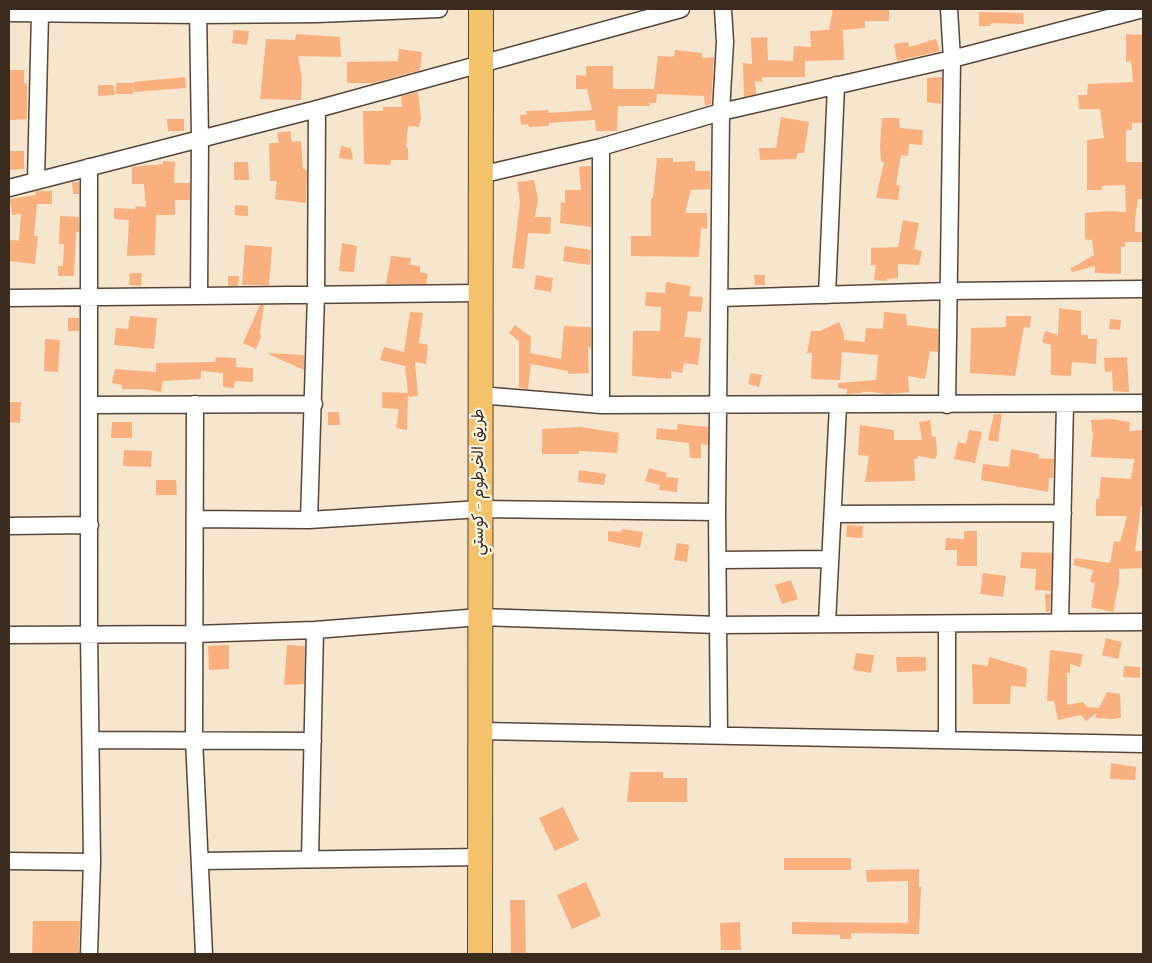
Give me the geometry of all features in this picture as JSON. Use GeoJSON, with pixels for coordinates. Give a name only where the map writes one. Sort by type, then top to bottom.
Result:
{"type":"FeatureCollection","features":[{"type":"Feature","properties":{"kind":"highway","name":"طريق الخرطوم - كوستي"},"geometry":{"type":"LineString","coordinates":[[480,954],[482,731],[479,395],[481,9]]}},
{"type":"Feature","properties":{"kind":"street"},"geometry":{"type":"LineString","coordinates":[[9,13],[198,12],[317,14],[439,9]]}},
{"type":"Feature","properties":{"kind":"street"},"geometry":{"type":"LineString","coordinates":[[9,188],[480,66],[682,9]]}},
{"type":"Feature","properties":{"kind":"street"},"geometry":{"type":"LineString","coordinates":[[719,735],[719,560],[717,512],[720,405],[721,112],[725,42],[723,9]]}},
{"type":"Feature","properties":{"kind":"street"},"geometry":{"type":"LineString","coordinates":[[947,405],[952,59],[949,9]]}},
{"type":"Feature","properties":{"kind":"street"},"geometry":{"type":"LineString","coordinates":[[480,175],[600,147],[721,112],[952,59],[1143,9]]}},
{"type":"Feature","properties":{"kind":"street"},"geometry":{"type":"LineString","coordinates":[[198,12],[200,139],[199,295]]}},
{"type":"Feature","properties":{"kind":"street"},"geometry":{"type":"LineString","coordinates":[[36,181],[40,13]]}},
{"type":"Feature","properties":{"kind":"street"},"geometry":{"type":"LineString","coordinates":[[827,295],[836,86]]}},
{"type":"Feature","properties":{"kind":"street"},"geometry":{"type":"LineString","coordinates":[[309,520],[314,404],[317,109]]}},
{"type":"Feature","properties":{"kind":"street"},"geometry":{"type":"LineString","coordinates":[[600,147],[601,405]]}},
{"type":"Feature","properties":{"kind":"street"},"geometry":{"type":"LineString","coordinates":[[88,954],[92,862],[89,633],[89,167]]}},
{"type":"Feature","properties":{"kind":"street"},"geometry":{"type":"LineString","coordinates":[[720,298],[950,291],[1143,289]]}},
{"type":"Feature","properties":{"kind":"street"},"geometry":{"type":"LineString","coordinates":[[9,298],[479,293]]}},
{"type":"Feature","properties":{"kind":"street"},"geometry":{"type":"LineString","coordinates":[[479,395],[601,405],[1143,403]]}},
{"type":"Feature","properties":{"kind":"street"},"geometry":{"type":"LineString","coordinates":[[195,404],[194,739],[204,954]]}},
{"type":"Feature","properties":{"kind":"street"},"geometry":{"type":"LineString","coordinates":[[90,405],[314,404]]}},
{"type":"Feature","properties":{"kind":"street"},"geometry":{"type":"LineString","coordinates":[[827,623],[838,404]]}},
{"type":"Feature","properties":{"kind":"street"},"geometry":{"type":"LineString","coordinates":[[1060,622],[1065,404]]}},
{"type":"Feature","properties":{"kind":"street"},"geometry":{"type":"LineString","coordinates":[[195,520],[309,520],[480,509],[717,512]]}},
{"type":"Feature","properties":{"kind":"street"},"geometry":{"type":"LineString","coordinates":[[833,514],[1063,513]]}},
{"type":"Feature","properties":{"kind":"street"},"geometry":{"type":"LineString","coordinates":[[9,526],[90,525]]}},
{"type":"Feature","properties":{"kind":"street"},"geometry":{"type":"LineString","coordinates":[[719,560],[830,559]]}},
{"type":"Feature","properties":{"kind":"street"},"geometry":{"type":"LineString","coordinates":[[9,635],[89,633],[194,634],[315,630],[480,617],[718,625],[1143,622]]}},
{"type":"Feature","properties":{"kind":"street"},"geometry":{"type":"LineString","coordinates":[[947,740],[948,624]]}},
{"type":"Feature","properties":{"kind":"street"},"geometry":{"type":"LineString","coordinates":[[310,859],[315,630]]}},
{"type":"Feature","properties":{"kind":"street"},"geometry":{"type":"LineString","coordinates":[[482,731],[1143,744]]}},
{"type":"Feature","properties":{"kind":"street"},"geometry":{"type":"LineString","coordinates":[[91,740],[313,741]]}},
{"type":"Feature","properties":{"kind":"street"},"geometry":{"type":"LineString","coordinates":[[201,861],[481,857]]}},
{"type":"Feature","properties":{"kind":"street"},"geometry":{"type":"LineString","coordinates":[[9,861],[92,862]]}},
{"type":"Feature","properties":{"kind":"building"},"geometry":{"type":"Polygon","coordinates":[[[833,9],[889,9],[889,21],[865,21],[865,28],[843,30],[844,60],[805,61],[805,77],[762,77],[762,82],[755,81],[756,94],[744,97],[743,63],[752,64],[751,38],[767,37],[768,60],[793,61],[794,46],[811,47],[810,31],[829,30],[833,9]]]}},
{"type":"Feature","properties":{"kind":"building"},"geometry":{"type":"Polygon","coordinates":[[[979,12],[1023,13],[1024,24],[990,23],[990,26],[979,26],[979,12]]]}},
{"type":"Feature","properties":{"kind":"building"},"geometry":{"type":"Polygon","coordinates":[[[234,30],[249,31],[247,45],[232,43],[234,30]]]}},
{"type":"Feature","properties":{"kind":"building"},"geometry":{"type":"Polygon","coordinates":[[[296,34],[340,37],[341,57],[298,56],[302,78],[301,100],[260,99],[266,39],[295,40],[296,34]]]}},
{"type":"Feature","properties":{"kind":"building"},"geometry":{"type":"Polygon","coordinates":[[[1126,34],[1143,35],[1143,123],[1132,123],[1132,130],[1126,130],[1126,162],[1143,162],[1143,199],[1138,199],[1135,232],[1143,232],[1143,242],[1125,242],[1125,247],[1121,247],[1121,274],[1095,273],[1095,266],[1072,272],[1070,269],[1094,255],[1092,240],[1085,239],[1085,213],[1126,212],[1125,185],[1102,186],[1102,190],[1087,190],[1087,140],[1104,138],[1100,109],[1079,109],[1078,95],[1087,95],[1088,84],[1133,82],[1131,61],[1126,62],[1126,34]]]}},
{"type":"Feature","properties":{"kind":"building"},"geometry":{"type":"Polygon","coordinates":[[[936,39],[940,51],[897,61],[894,44],[908,42],[909,47],[936,39]]]}},
{"type":"Feature","properties":{"kind":"building"},"geometry":{"type":"Polygon","coordinates":[[[399,49],[422,52],[420,70],[374,83],[347,83],[347,62],[398,61],[399,49]]]}},
{"type":"Feature","properties":{"kind":"building"},"geometry":{"type":"Polygon","coordinates":[[[675,50],[702,53],[702,58],[714,57],[711,104],[705,106],[704,96],[657,94],[656,103],[650,103],[650,106],[618,106],[617,131],[596,131],[595,120],[549,123],[549,126],[529,127],[528,124],[521,125],[520,115],[527,115],[526,111],[548,110],[549,113],[592,110],[587,89],[576,89],[576,75],[586,76],[586,66],[613,66],[613,89],[654,89],[658,56],[674,57],[675,50]]]}},
{"type":"Feature","properties":{"kind":"building"},"geometry":{"type":"Polygon","coordinates":[[[9,70],[24,70],[24,83],[27,84],[27,119],[9,120],[9,70]]]}},
{"type":"Feature","properties":{"kind":"building"},"geometry":{"type":"Polygon","coordinates":[[[185,77],[186,88],[134,92],[133,82],[185,77]]]}},
{"type":"Feature","properties":{"kind":"building"},"geometry":{"type":"Polygon","coordinates":[[[942,77],[941,104],[927,102],[927,78],[942,77]]]}},
{"type":"Feature","properties":{"kind":"building"},"geometry":{"type":"Polygon","coordinates":[[[116,83],[133,83],[133,94],[116,94],[116,83]]]}},
{"type":"Feature","properties":{"kind":"building"},"geometry":{"type":"Polygon","coordinates":[[[98,85],[114,85],[115,95],[98,96],[98,85]]]}},
{"type":"Feature","properties":{"kind":"building"},"geometry":{"type":"Polygon","coordinates":[[[418,92],[421,118],[419,127],[408,126],[406,148],[408,148],[408,160],[391,160],[390,165],[364,164],[363,111],[383,111],[383,107],[402,107],[401,96],[418,92]]]}},
{"type":"Feature","properties":{"kind":"building"},"geometry":{"type":"Polygon","coordinates":[[[781,117],[809,122],[804,153],[798,153],[796,159],[760,160],[759,148],[776,148],[781,117]]]}},
{"type":"Feature","properties":{"kind":"building"},"geometry":{"type":"Polygon","coordinates":[[[882,118],[899,118],[900,128],[923,130],[922,145],[909,144],[908,156],[901,155],[896,185],[900,186],[898,200],[876,198],[884,162],[881,162],[880,146],[882,118]]]}},
{"type":"Feature","properties":{"kind":"building"},"geometry":{"type":"Polygon","coordinates":[[[167,119],[184,119],[184,131],[168,131],[167,119]]]}},
{"type":"Feature","properties":{"kind":"building"},"geometry":{"type":"Polygon","coordinates":[[[290,131],[292,142],[301,141],[303,169],[307,170],[306,203],[275,199],[277,181],[270,181],[269,143],[279,143],[277,133],[290,131]]]}},
{"type":"Feature","properties":{"kind":"building"},"geometry":{"type":"Polygon","coordinates":[[[341,146],[351,148],[353,160],[339,158],[341,146]]]}},
{"type":"Feature","properties":{"kind":"building"},"geometry":{"type":"Polygon","coordinates":[[[9,151],[24,151],[24,169],[9,170],[9,151]]]}},
{"type":"Feature","properties":{"kind":"building"},"geometry":{"type":"Polygon","coordinates":[[[657,158],[673,158],[673,162],[695,161],[695,171],[710,171],[710,189],[691,190],[685,213],[707,213],[707,229],[701,228],[699,257],[631,256],[631,236],[651,236],[651,198],[653,198],[657,158]]]}},
{"type":"Feature","properties":{"kind":"building"},"geometry":{"type":"Polygon","coordinates":[[[163,161],[175,162],[174,183],[190,183],[190,200],[175,200],[175,215],[156,215],[155,255],[127,256],[129,220],[114,219],[114,208],[135,209],[136,206],[146,207],[144,184],[132,184],[132,167],[163,164],[163,161]]]}},
{"type":"Feature","properties":{"kind":"building"},"geometry":{"type":"Polygon","coordinates":[[[234,162],[248,162],[249,180],[234,180],[234,162]]]}},
{"type":"Feature","properties":{"kind":"building"},"geometry":{"type":"Polygon","coordinates":[[[591,166],[591,227],[560,223],[561,202],[565,203],[565,190],[581,190],[579,167],[591,166]]]}},
{"type":"Feature","properties":{"kind":"building"},"geometry":{"type":"Polygon","coordinates":[[[534,180],[538,199],[535,217],[551,217],[550,234],[528,233],[524,269],[512,268],[520,201],[517,182],[534,180]]]}},
{"type":"Feature","properties":{"kind":"building"},"geometry":{"type":"Polygon","coordinates":[[[72,182],[79,182],[79,194],[73,194],[72,182]]]}},
{"type":"Feature","properties":{"kind":"building"},"geometry":{"type":"Polygon","coordinates":[[[36,191],[52,191],[52,204],[37,204],[34,236],[38,236],[35,264],[9,261],[9,240],[19,241],[21,214],[12,215],[10,199],[35,195],[36,191]]]}},
{"type":"Feature","properties":{"kind":"building"},"geometry":{"type":"Polygon","coordinates":[[[235,205],[248,206],[248,216],[235,215],[235,205]]]}},
{"type":"Feature","properties":{"kind":"building"},"geometry":{"type":"Polygon","coordinates":[[[60,216],[79,217],[79,232],[76,232],[74,276],[58,276],[58,266],[63,266],[64,244],[59,244],[60,216]]]}},
{"type":"Feature","properties":{"kind":"building"},"geometry":{"type":"Polygon","coordinates":[[[903,220],[919,223],[914,249],[922,251],[919,265],[898,264],[898,278],[887,279],[887,281],[874,280],[876,265],[871,265],[871,248],[898,247],[903,220]]]}},
{"type":"Feature","properties":{"kind":"building"},"geometry":{"type":"Polygon","coordinates":[[[342,243],[357,246],[354,272],[339,271],[342,243]]]}},
{"type":"Feature","properties":{"kind":"building"},"geometry":{"type":"Polygon","coordinates":[[[245,245],[272,247],[269,285],[242,285],[245,245]]]}},
{"type":"Feature","properties":{"kind":"building"},"geometry":{"type":"Polygon","coordinates":[[[565,246],[591,250],[590,265],[563,261],[565,246]]]}},
{"type":"Feature","properties":{"kind":"building"},"geometry":{"type":"Polygon","coordinates":[[[391,256],[411,258],[410,265],[420,266],[420,272],[428,274],[426,284],[386,284],[391,256]]]}},
{"type":"Feature","properties":{"kind":"building"},"geometry":{"type":"Polygon","coordinates":[[[130,273],[142,273],[141,286],[129,285],[130,273]]]}},
{"type":"Feature","properties":{"kind":"building"},"geometry":{"type":"Polygon","coordinates":[[[536,275],[553,278],[551,292],[534,289],[536,275]]]}},
{"type":"Feature","properties":{"kind":"building"},"geometry":{"type":"Polygon","coordinates":[[[754,275],[765,275],[765,285],[755,285],[754,275]]]}},
{"type":"Feature","properties":{"kind":"building"},"geometry":{"type":"Polygon","coordinates":[[[228,276],[239,276],[238,286],[228,286],[228,276]]]}},
{"type":"Feature","properties":{"kind":"building"},"geometry":{"type":"Polygon","coordinates":[[[666,282],[691,286],[689,296],[703,297],[701,312],[688,311],[684,337],[701,338],[698,365],[684,363],[682,373],[671,371],[671,379],[632,376],[633,331],[660,331],[661,307],[645,306],[646,292],[665,293],[666,282]]]}},
{"type":"Feature","properties":{"kind":"building"},"geometry":{"type":"Polygon","coordinates":[[[260,305],[264,305],[261,337],[256,349],[243,343],[260,305]]]}},
{"type":"Feature","properties":{"kind":"building"},"geometry":{"type":"Polygon","coordinates":[[[1059,308],[1081,311],[1081,335],[1088,335],[1088,339],[1097,339],[1096,364],[1072,362],[1071,376],[1051,375],[1051,345],[1042,342],[1045,331],[1058,335],[1059,308]]]}},
{"type":"Feature","properties":{"kind":"building"},"geometry":{"type":"Polygon","coordinates":[[[410,312],[423,313],[419,343],[428,345],[426,364],[415,362],[418,396],[409,397],[408,394],[407,430],[396,428],[399,409],[382,408],[382,392],[408,393],[405,366],[380,360],[384,347],[404,352],[410,312]]]}},
{"type":"Feature","properties":{"kind":"building"},"geometry":{"type":"Polygon","coordinates":[[[884,312],[906,314],[907,325],[938,329],[938,352],[930,351],[925,379],[908,376],[909,392],[888,394],[862,391],[862,393],[847,394],[847,389],[838,388],[838,383],[876,380],[878,355],[842,352],[840,380],[811,379],[812,353],[807,353],[811,331],[820,331],[839,322],[844,334],[844,340],[865,342],[866,328],[883,329],[884,312]]]}},
{"type":"Feature","properties":{"kind":"building"},"geometry":{"type":"Polygon","coordinates":[[[130,316],[157,318],[154,349],[114,345],[116,328],[128,329],[130,316]]]}},
{"type":"Feature","properties":{"kind":"building"},"geometry":{"type":"Polygon","coordinates":[[[1006,316],[1031,316],[1030,328],[1024,327],[1015,376],[970,373],[971,328],[1006,327],[1006,316]]]}},
{"type":"Feature","properties":{"kind":"building"},"geometry":{"type":"Polygon","coordinates":[[[68,318],[79,318],[79,331],[68,331],[68,318]]]}},
{"type":"Feature","properties":{"kind":"building"},"geometry":{"type":"Polygon","coordinates":[[[1110,319],[1121,320],[1120,330],[1109,329],[1110,319]]]}},
{"type":"Feature","properties":{"kind":"building"},"geometry":{"type":"Polygon","coordinates":[[[515,325],[531,337],[530,353],[561,359],[564,326],[591,327],[591,348],[588,347],[589,373],[568,374],[568,371],[531,364],[528,389],[519,388],[519,341],[509,333],[515,325]]]}},
{"type":"Feature","properties":{"kind":"building"},"geometry":{"type":"Polygon","coordinates":[[[45,339],[60,340],[58,372],[44,371],[45,339]]]}},
{"type":"Feature","properties":{"kind":"building"},"geometry":{"type":"Polygon","coordinates":[[[268,354],[304,355],[304,370],[268,354]]]}},
{"type":"Feature","properties":{"kind":"building"},"geometry":{"type":"Polygon","coordinates":[[[216,357],[236,358],[236,367],[253,368],[253,382],[235,381],[234,388],[223,387],[223,373],[201,371],[201,379],[163,381],[161,392],[144,389],[122,389],[122,385],[112,383],[115,369],[156,372],[156,363],[215,362],[216,357]]]}},
{"type":"Feature","properties":{"kind":"building"},"geometry":{"type":"Polygon","coordinates":[[[1127,357],[1129,392],[1113,391],[1112,371],[1105,372],[1104,358],[1127,357]]]}},
{"type":"Feature","properties":{"kind":"building"},"geometry":{"type":"Polygon","coordinates":[[[751,373],[762,375],[759,387],[748,384],[751,373]]]}},
{"type":"Feature","properties":{"kind":"building"},"geometry":{"type":"Polygon","coordinates":[[[9,402],[21,402],[20,423],[9,422],[9,402]]]}},
{"type":"Feature","properties":{"kind":"building"},"geometry":{"type":"Polygon","coordinates":[[[328,412],[339,412],[340,425],[328,425],[328,412]]]}},
{"type":"Feature","properties":{"kind":"building"},"geometry":{"type":"Polygon","coordinates":[[[994,414],[1002,414],[998,442],[988,440],[994,414]]]}},
{"type":"Feature","properties":{"kind":"building"},"geometry":{"type":"Polygon","coordinates":[[[1111,419],[1130,422],[1129,431],[1143,430],[1143,506],[1141,506],[1135,551],[1143,551],[1143,568],[1119,569],[1119,583],[1113,612],[1091,607],[1095,583],[1090,582],[1093,570],[1073,565],[1075,558],[1110,563],[1114,541],[1120,542],[1127,516],[1096,516],[1096,499],[1099,499],[1101,477],[1131,479],[1134,459],[1091,457],[1093,432],[1091,420],[1111,419]]]}},
{"type":"Feature","properties":{"kind":"building"},"geometry":{"type":"Polygon","coordinates":[[[930,420],[932,437],[936,437],[937,455],[935,459],[918,456],[917,459],[914,459],[915,481],[865,482],[869,456],[858,455],[860,425],[894,430],[894,440],[922,440],[919,422],[930,420]]]}},
{"type":"Feature","properties":{"kind":"building"},"geometry":{"type":"Polygon","coordinates":[[[112,422],[132,422],[132,438],[111,438],[112,422]]]}},
{"type":"Feature","properties":{"kind":"building"},"geometry":{"type":"Polygon","coordinates":[[[678,424],[708,427],[708,445],[701,444],[701,458],[690,458],[689,443],[656,439],[657,428],[677,430],[678,424]]]}},
{"type":"Feature","properties":{"kind":"building"},"geometry":{"type":"Polygon","coordinates":[[[581,427],[619,433],[617,453],[579,451],[579,454],[542,454],[542,429],[581,427]]]}},
{"type":"Feature","properties":{"kind":"building"},"geometry":{"type":"Polygon","coordinates":[[[969,430],[982,432],[975,463],[954,459],[958,442],[966,444],[969,430]]]}},
{"type":"Feature","properties":{"kind":"building"},"geometry":{"type":"Polygon","coordinates":[[[1011,449],[1039,454],[1038,458],[1054,459],[1053,478],[1049,478],[1048,492],[981,480],[983,464],[1009,467],[1011,449]]]}},
{"type":"Feature","properties":{"kind":"building"},"geometry":{"type":"Polygon","coordinates":[[[124,450],[152,451],[151,467],[123,466],[124,450]]]}},
{"type":"Feature","properties":{"kind":"building"},"geometry":{"type":"Polygon","coordinates":[[[649,468],[667,473],[666,477],[678,478],[677,492],[659,490],[660,485],[645,481],[649,468]]]}},
{"type":"Feature","properties":{"kind":"building"},"geometry":{"type":"Polygon","coordinates":[[[579,470],[606,474],[604,485],[578,482],[579,470]]]}},
{"type":"Feature","properties":{"kind":"building"},"geometry":{"type":"Polygon","coordinates":[[[156,480],[176,480],[177,495],[156,495],[156,480]]]}},
{"type":"Feature","properties":{"kind":"building"},"geometry":{"type":"Polygon","coordinates":[[[847,525],[863,526],[862,538],[846,537],[847,525]]]}},
{"type":"Feature","properties":{"kind":"building"},"geometry":{"type":"Polygon","coordinates":[[[622,529],[643,532],[640,548],[608,541],[608,531],[621,532],[622,529]]]}},
{"type":"Feature","properties":{"kind":"building"},"geometry":{"type":"Polygon","coordinates":[[[964,531],[977,531],[977,566],[957,566],[957,550],[945,550],[946,538],[964,539],[964,531]]]}},
{"type":"Feature","properties":{"kind":"building"},"geometry":{"type":"Polygon","coordinates":[[[677,543],[689,545],[687,562],[674,560],[677,543]]]}},
{"type":"Feature","properties":{"kind":"building"},"geometry":{"type":"Polygon","coordinates":[[[1022,552],[1052,553],[1051,591],[1035,590],[1036,569],[1020,568],[1022,552]]]}},
{"type":"Feature","properties":{"kind":"building"},"geometry":{"type":"Polygon","coordinates":[[[983,573],[1006,576],[1003,597],[980,594],[983,573]]]}},
{"type":"Feature","properties":{"kind":"building"},"geometry":{"type":"Polygon","coordinates":[[[791,580],[798,599],[782,604],[775,585],[791,580]]]}},
{"type":"Feature","properties":{"kind":"building"},"geometry":{"type":"Polygon","coordinates":[[[1045,594],[1051,594],[1050,611],[1046,612],[1045,594]]]}},
{"type":"Feature","properties":{"kind":"building"},"geometry":{"type":"Polygon","coordinates":[[[1106,638],[1122,642],[1118,659],[1102,655],[1106,638]]]}},
{"type":"Feature","properties":{"kind":"building"},"geometry":{"type":"Polygon","coordinates":[[[229,645],[229,669],[209,670],[208,646],[229,645]]]}},
{"type":"Feature","properties":{"kind":"building"},"geometry":{"type":"Polygon","coordinates":[[[287,645],[305,646],[304,684],[284,685],[287,645]]]}},
{"type":"Feature","properties":{"kind":"building"},"geometry":{"type":"Polygon","coordinates":[[[1050,650],[1083,654],[1080,667],[1070,664],[1070,673],[1067,673],[1067,705],[1083,702],[1087,707],[1099,708],[1107,692],[1120,694],[1121,718],[1095,718],[1097,713],[1086,721],[1081,715],[1058,720],[1054,701],[1047,701],[1050,650]]]}},
{"type":"Feature","properties":{"kind":"building"},"geometry":{"type":"Polygon","coordinates":[[[856,653],[874,655],[871,673],[853,670],[856,653]]]}},
{"type":"Feature","properties":{"kind":"building"},"geometry":{"type":"Polygon","coordinates":[[[896,657],[926,657],[926,671],[897,672],[896,657]]]}},
{"type":"Feature","properties":{"kind":"building"},"geometry":{"type":"Polygon","coordinates":[[[989,657],[1027,668],[1026,687],[1011,686],[1010,704],[973,704],[972,664],[988,666],[989,657]]]}},
{"type":"Feature","properties":{"kind":"building"},"geometry":{"type":"Polygon","coordinates":[[[1124,666],[1140,667],[1140,678],[1123,677],[1124,666]]]}},
{"type":"Feature","properties":{"kind":"building"},"geometry":{"type":"Polygon","coordinates":[[[1111,763],[1136,767],[1135,780],[1110,779],[1111,763]]]}},
{"type":"Feature","properties":{"kind":"building"},"geometry":{"type":"Polygon","coordinates":[[[630,772],[663,772],[663,778],[687,778],[687,802],[627,802],[630,772]]]}},
{"type":"Feature","properties":{"kind":"building"},"geometry":{"type":"Polygon","coordinates":[[[563,807],[579,840],[555,851],[539,818],[563,807]]]}},
{"type":"Feature","properties":{"kind":"building"},"geometry":{"type":"Polygon","coordinates":[[[784,858],[851,858],[851,870],[784,870],[784,858]]]}},
{"type":"Feature","properties":{"kind":"building"},"geometry":{"type":"Polygon","coordinates":[[[919,869],[919,887],[921,887],[919,934],[851,933],[851,939],[840,939],[840,935],[792,934],[792,922],[908,923],[908,881],[867,882],[866,870],[919,869]]]}},
{"type":"Feature","properties":{"kind":"building"},"geometry":{"type":"Polygon","coordinates":[[[586,882],[601,916],[572,929],[557,895],[586,882]]]}},
{"type":"Feature","properties":{"kind":"building"},"geometry":{"type":"Polygon","coordinates":[[[510,900],[525,900],[526,954],[511,954],[510,900]]]}},
{"type":"Feature","properties":{"kind":"building"},"geometry":{"type":"Polygon","coordinates":[[[33,921],[80,921],[79,954],[32,953],[33,921]]]}},
{"type":"Feature","properties":{"kind":"building"},"geometry":{"type":"Polygon","coordinates":[[[740,922],[741,950],[721,950],[720,923],[740,922]]]}}]}
